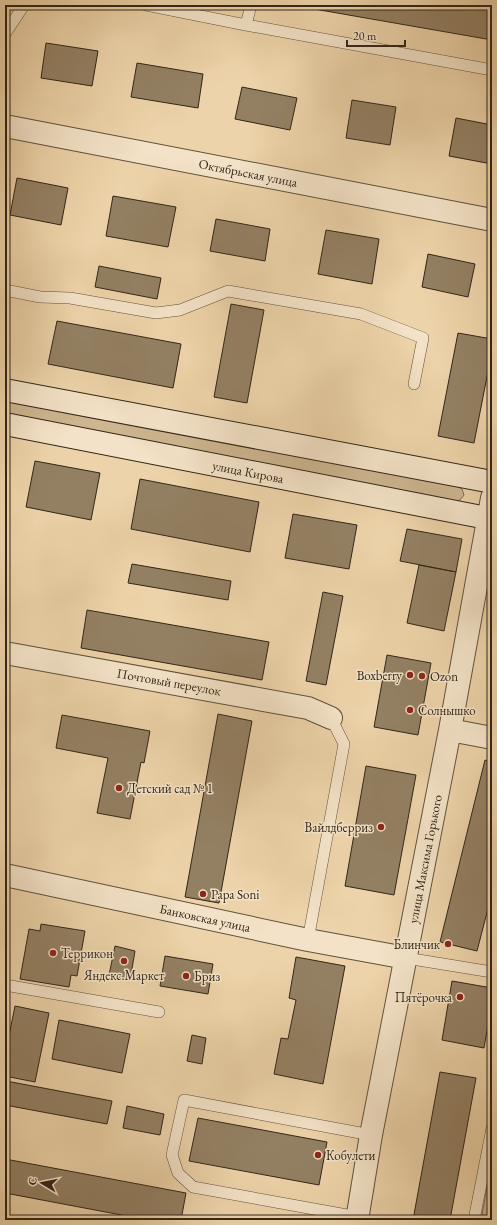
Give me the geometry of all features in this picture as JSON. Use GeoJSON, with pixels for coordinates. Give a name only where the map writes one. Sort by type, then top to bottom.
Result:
{"type":"FeatureCollection","features":[{"type":"Feature","properties":{"kind":"street","name":"Октябрьская улица"},"geometry":{"type":"LineString","coordinates":[[5,126],[492,220]]}},
{"type":"Feature","properties":{"kind":"street"},"geometry":{"type":"LineString","coordinates":[[5,390],[492,482]]}},
{"type":"Feature","properties":{"kind":"street","name":"улица Кирова"},"geometry":{"type":"LineString","coordinates":[[5,424],[491,512]]}},
{"type":"Feature","properties":{"kind":"street","name":"улица Максима Горького"},"geometry":{"type":"LineString","coordinates":[[357,1218],[371,1135],[491,512]]}},
{"type":"Feature","properties":{"kind":"street","name":"Почтовый переулок"},"geometry":{"type":"LineString","coordinates":[[5,652],[308,708],[331,718]]}},
{"type":"Feature","properties":{"kind":"street"},"geometry":{"type":"LineString","coordinates":[[450,730],[492,738]]}},
{"type":"Feature","properties":{"kind":"street","name":"Банковская улица"},"geometry":{"type":"LineString","coordinates":[[5,875],[308,940],[406,958]]}},
{"type":"Feature","properties":{"kind":"lane"},"geometry":{"type":"LineString","coordinates":[[5,34],[24,5]]}},
{"type":"Feature","properties":{"kind":"lane"},"geometry":{"type":"LineString","coordinates":[[146,5],[492,70]]}},
{"type":"Feature","properties":{"kind":"lane"},"geometry":{"type":"LineString","coordinates":[[246,25],[250,5]]}},
{"type":"Feature","properties":{"kind":"lane"},"geometry":{"type":"LineString","coordinates":[[5,290],[40,297],[70,298],[156,313],[180,310],[228,291],[361,314],[423,338],[414,384]]}},
{"type":"Feature","properties":{"kind":"lane"},"geometry":{"type":"LineString","coordinates":[[308,940],[344,744],[331,718]]}},
{"type":"Feature","properties":{"kind":"lane"},"geometry":{"type":"LineString","coordinates":[[406,958],[492,972]]}},
{"type":"Feature","properties":{"kind":"lane"},"geometry":{"type":"LineString","coordinates":[[5,985],[159,1012]]}},
{"type":"Feature","properties":{"kind":"lane"},"geometry":{"type":"LineString","coordinates":[[357,1218],[193,1187],[178,1173],[172,1155],[184,1100],[371,1135]]}},
{"type":"Feature","properties":{"kind":"lane"},"geometry":{"type":"LineString","coordinates":[[476,1220],[490,1147],[492,1128]]}},
{"type":"Feature","properties":{"kind":"shaded area"},"geometry":{"type":"Polygon","coordinates":[[[5,399],[456,486],[462,489],[464,495],[460,500],[455,501],[5,414],[5,399]]]}},
{"type":"Feature","properties":{"kind":"shaded area"},"geometry":{"type":"Polygon","coordinates":[[[492,1158],[492,1217],[482,1215],[492,1158]]]}},
{"type":"Feature","properties":{"kind":"building"},"geometry":{"type":"Polygon","coordinates":[[[492,5],[492,40],[297,6],[492,5]]]}},
{"type":"Feature","properties":{"kind":"building"},"geometry":{"type":"Polygon","coordinates":[[[46,43],[98,51],[92,86],[41,78],[46,43]]]}},
{"type":"Feature","properties":{"kind":"building"},"geometry":{"type":"Polygon","coordinates":[[[137,63],[203,74],[198,108],[131,97],[137,63]]]}},
{"type":"Feature","properties":{"kind":"building"},"geometry":{"type":"Polygon","coordinates":[[[242,87],[297,98],[290,130],[235,119],[242,87]]]}},
{"type":"Feature","properties":{"kind":"building"},"geometry":{"type":"Polygon","coordinates":[[[352,100],[396,107],[390,145],[346,138],[352,100]]]}},
{"type":"Feature","properties":{"kind":"building"},"geometry":{"type":"Polygon","coordinates":[[[456,118],[492,125],[492,164],[449,156],[456,118]]]}},
{"type":"Feature","properties":{"kind":"building"},"geometry":{"type":"Polygon","coordinates":[[[17,178],[68,188],[61,225],[10,215],[17,178]]]}},
{"type":"Feature","properties":{"kind":"building"},"geometry":{"type":"Polygon","coordinates":[[[113,196],[176,207],[168,247],[106,236],[113,196]]]}},
{"type":"Feature","properties":{"kind":"building"},"geometry":{"type":"Polygon","coordinates":[[[216,219],[270,229],[265,261],[210,251],[216,219]]]}},
{"type":"Feature","properties":{"kind":"building"},"geometry":{"type":"Polygon","coordinates":[[[326,230],[379,239],[372,284],[318,274],[326,230]]]}},
{"type":"Feature","properties":{"kind":"building"},"geometry":{"type":"Polygon","coordinates":[[[428,254],[475,264],[468,297],[422,287],[428,254]]]}},
{"type":"Feature","properties":{"kind":"building"},"geometry":{"type":"Polygon","coordinates":[[[99,266],[161,278],[157,299],[95,287],[99,266]]]}},
{"type":"Feature","properties":{"kind":"building"},"geometry":{"type":"Polygon","coordinates":[[[231,304],[264,310],[247,403],[214,397],[231,304]]]}},
{"type":"Feature","properties":{"kind":"building"},"geometry":{"type":"Polygon","coordinates":[[[57,321],[181,344],[173,388],[48,364],[57,321]]]}},
{"type":"Feature","properties":{"kind":"building"},"geometry":{"type":"Polygon","coordinates":[[[458,333],[492,339],[492,351],[474,443],[438,436],[458,333]]]}},
{"type":"Feature","properties":{"kind":"building"},"geometry":{"type":"Polygon","coordinates":[[[35,461],[100,473],[91,520],[26,507],[35,461]]]}},
{"type":"Feature","properties":{"kind":"building"},"geometry":{"type":"Polygon","coordinates":[[[140,479],[259,502],[250,552],[131,529],[140,479]]]}},
{"type":"Feature","properties":{"kind":"building"},"geometry":{"type":"Polygon","coordinates":[[[293,514],[357,525],[349,569],[285,558],[293,514]]]}},
{"type":"Feature","properties":{"kind":"building"},"geometry":{"type":"Polygon","coordinates":[[[407,529],[462,539],[456,572],[400,561],[407,529]]]}},
{"type":"Feature","properties":{"kind":"building"},"geometry":{"type":"Polygon","coordinates":[[[132,564],[231,581],[228,600],[128,583],[132,564]]]}},
{"type":"Feature","properties":{"kind":"building"},"geometry":{"type":"Polygon","coordinates":[[[419,565],[456,572],[444,631],[407,623],[419,565]]]}},
{"type":"Feature","properties":{"kind":"building"},"geometry":{"type":"Polygon","coordinates":[[[323,592],[343,596],[326,685],[306,681],[323,592]]]}},
{"type":"Feature","properties":{"kind":"building"},"geometry":{"type":"Polygon","coordinates":[[[87,610],[269,642],[262,680],[81,648],[87,610]]]}},
{"type":"Feature","properties":{"kind":"building"},"geometry":{"type":"Polygon","coordinates":[[[387,655],[431,663],[418,735],[374,727],[387,655]]]}},
{"type":"Feature","properties":{"kind":"building"},"geometry":{"type":"Polygon","coordinates":[[[218,714],[252,721],[219,903],[185,897],[218,714]]]}},
{"type":"Feature","properties":{"kind":"building","name":"Детский сад № 1"},"geometry":{"type":"Polygon","coordinates":[[[62,715],[150,731],[144,763],[141,762],[130,819],[97,813],[108,758],[56,748],[62,715]]]}},
{"type":"Feature","properties":{"kind":"building"},"geometry":{"type":"Polygon","coordinates":[[[485,760],[492,762],[492,893],[477,951],[440,942],[485,760]]]}},
{"type":"Feature","properties":{"kind":"building"},"geometry":{"type":"Polygon","coordinates":[[[366,766],[416,775],[394,895],[345,886],[366,766]]]}},
{"type":"Feature","properties":{"kind":"building","name":"Террикон"},"geometry":{"type":"Polygon","coordinates":[[[41,924],[85,931],[77,976],[71,975],[69,987],[20,979],[29,929],[40,931],[41,924]]]}},
{"type":"Feature","properties":{"kind":"building"},"geometry":{"type":"Polygon","coordinates":[[[115,946],[135,951],[130,980],[109,975],[115,946]]]}},
{"type":"Feature","properties":{"kind":"building"},"geometry":{"type":"Polygon","coordinates":[[[165,956],[213,964],[208,994],[160,986],[165,956]]]}},
{"type":"Feature","properties":{"kind":"building"},"geometry":{"type":"Polygon","coordinates":[[[296,957],[345,966],[323,1084],[274,1074],[281,1038],[288,1039],[296,1000],[289,998],[296,957]]]}},
{"type":"Feature","properties":{"kind":"building"},"geometry":{"type":"Polygon","coordinates":[[[452,981],[492,988],[492,1002],[484,1048],[442,1040],[452,981]]]}},
{"type":"Feature","properties":{"kind":"building"},"geometry":{"type":"Polygon","coordinates":[[[15,1006],[49,1013],[35,1082],[5,1076],[5,1056],[15,1006]]]}},
{"type":"Feature","properties":{"kind":"building"},"geometry":{"type":"Polygon","coordinates":[[[59,1020],[130,1034],[122,1073],[52,1059],[59,1020]]]}},
{"type":"Feature","properties":{"kind":"building"},"geometry":{"type":"Polygon","coordinates":[[[192,1035],[206,1038],[202,1064],[187,1061],[192,1035]]]}},
{"type":"Feature","properties":{"kind":"building"},"geometry":{"type":"Polygon","coordinates":[[[440,1072],[476,1078],[450,1220],[413,1220],[440,1072]]]}},
{"type":"Feature","properties":{"kind":"building"},"geometry":{"type":"Polygon","coordinates":[[[6,1081],[112,1101],[107,1124],[5,1105],[6,1081]]]}},
{"type":"Feature","properties":{"kind":"building"},"geometry":{"type":"Polygon","coordinates":[[[127,1106],[164,1114],[160,1135],[123,1128],[127,1106]]]}},
{"type":"Feature","properties":{"kind":"building"},"geometry":{"type":"Polygon","coordinates":[[[198,1118],[327,1142],[319,1185],[189,1161],[198,1118]]]}},
{"type":"Feature","properties":{"kind":"building"},"geometry":{"type":"Polygon","coordinates":[[[5,1159],[186,1193],[181,1220],[148,1220],[5,1193],[5,1159]]]}},
{"type":"Feature","properties":{"kind":"place","name":"Boxberry"},"geometry":{"type":"Point","coordinates":[410,675]}},
{"type":"Feature","properties":{"kind":"place","name":"Ozon"},"geometry":{"type":"Point","coordinates":[422,676]}},
{"type":"Feature","properties":{"kind":"place","name":"Солнышко"},"geometry":{"type":"Point","coordinates":[410,710]}},
{"type":"Feature","properties":{"kind":"place","name":"Детский сад № 1"},"geometry":{"type":"Point","coordinates":[119,788]}},
{"type":"Feature","properties":{"kind":"place","name":"Вайлдберриз"},"geometry":{"type":"Point","coordinates":[381,827]}},
{"type":"Feature","properties":{"kind":"place","name":"Papa Soni"},"geometry":{"type":"Point","coordinates":[203,894]}},
{"type":"Feature","properties":{"kind":"place","name":"Блинчик"},"geometry":{"type":"Point","coordinates":[448,944]}},
{"type":"Feature","properties":{"kind":"place","name":"Террикон"},"geometry":{"type":"Point","coordinates":[53,953]}},
{"type":"Feature","properties":{"kind":"place","name":"Яндекс.Маркет"},"geometry":{"type":"Point","coordinates":[124,961]}},
{"type":"Feature","properties":{"kind":"place","name":"Бриз"},"geometry":{"type":"Point","coordinates":[186,976]}},
{"type":"Feature","properties":{"kind":"place","name":"Пятёрочка"},"geometry":{"type":"Point","coordinates":[460,997]}},
{"type":"Feature","properties":{"kind":"place","name":"Кобулети"},"geometry":{"type":"Point","coordinates":[318,1155]}}]}
